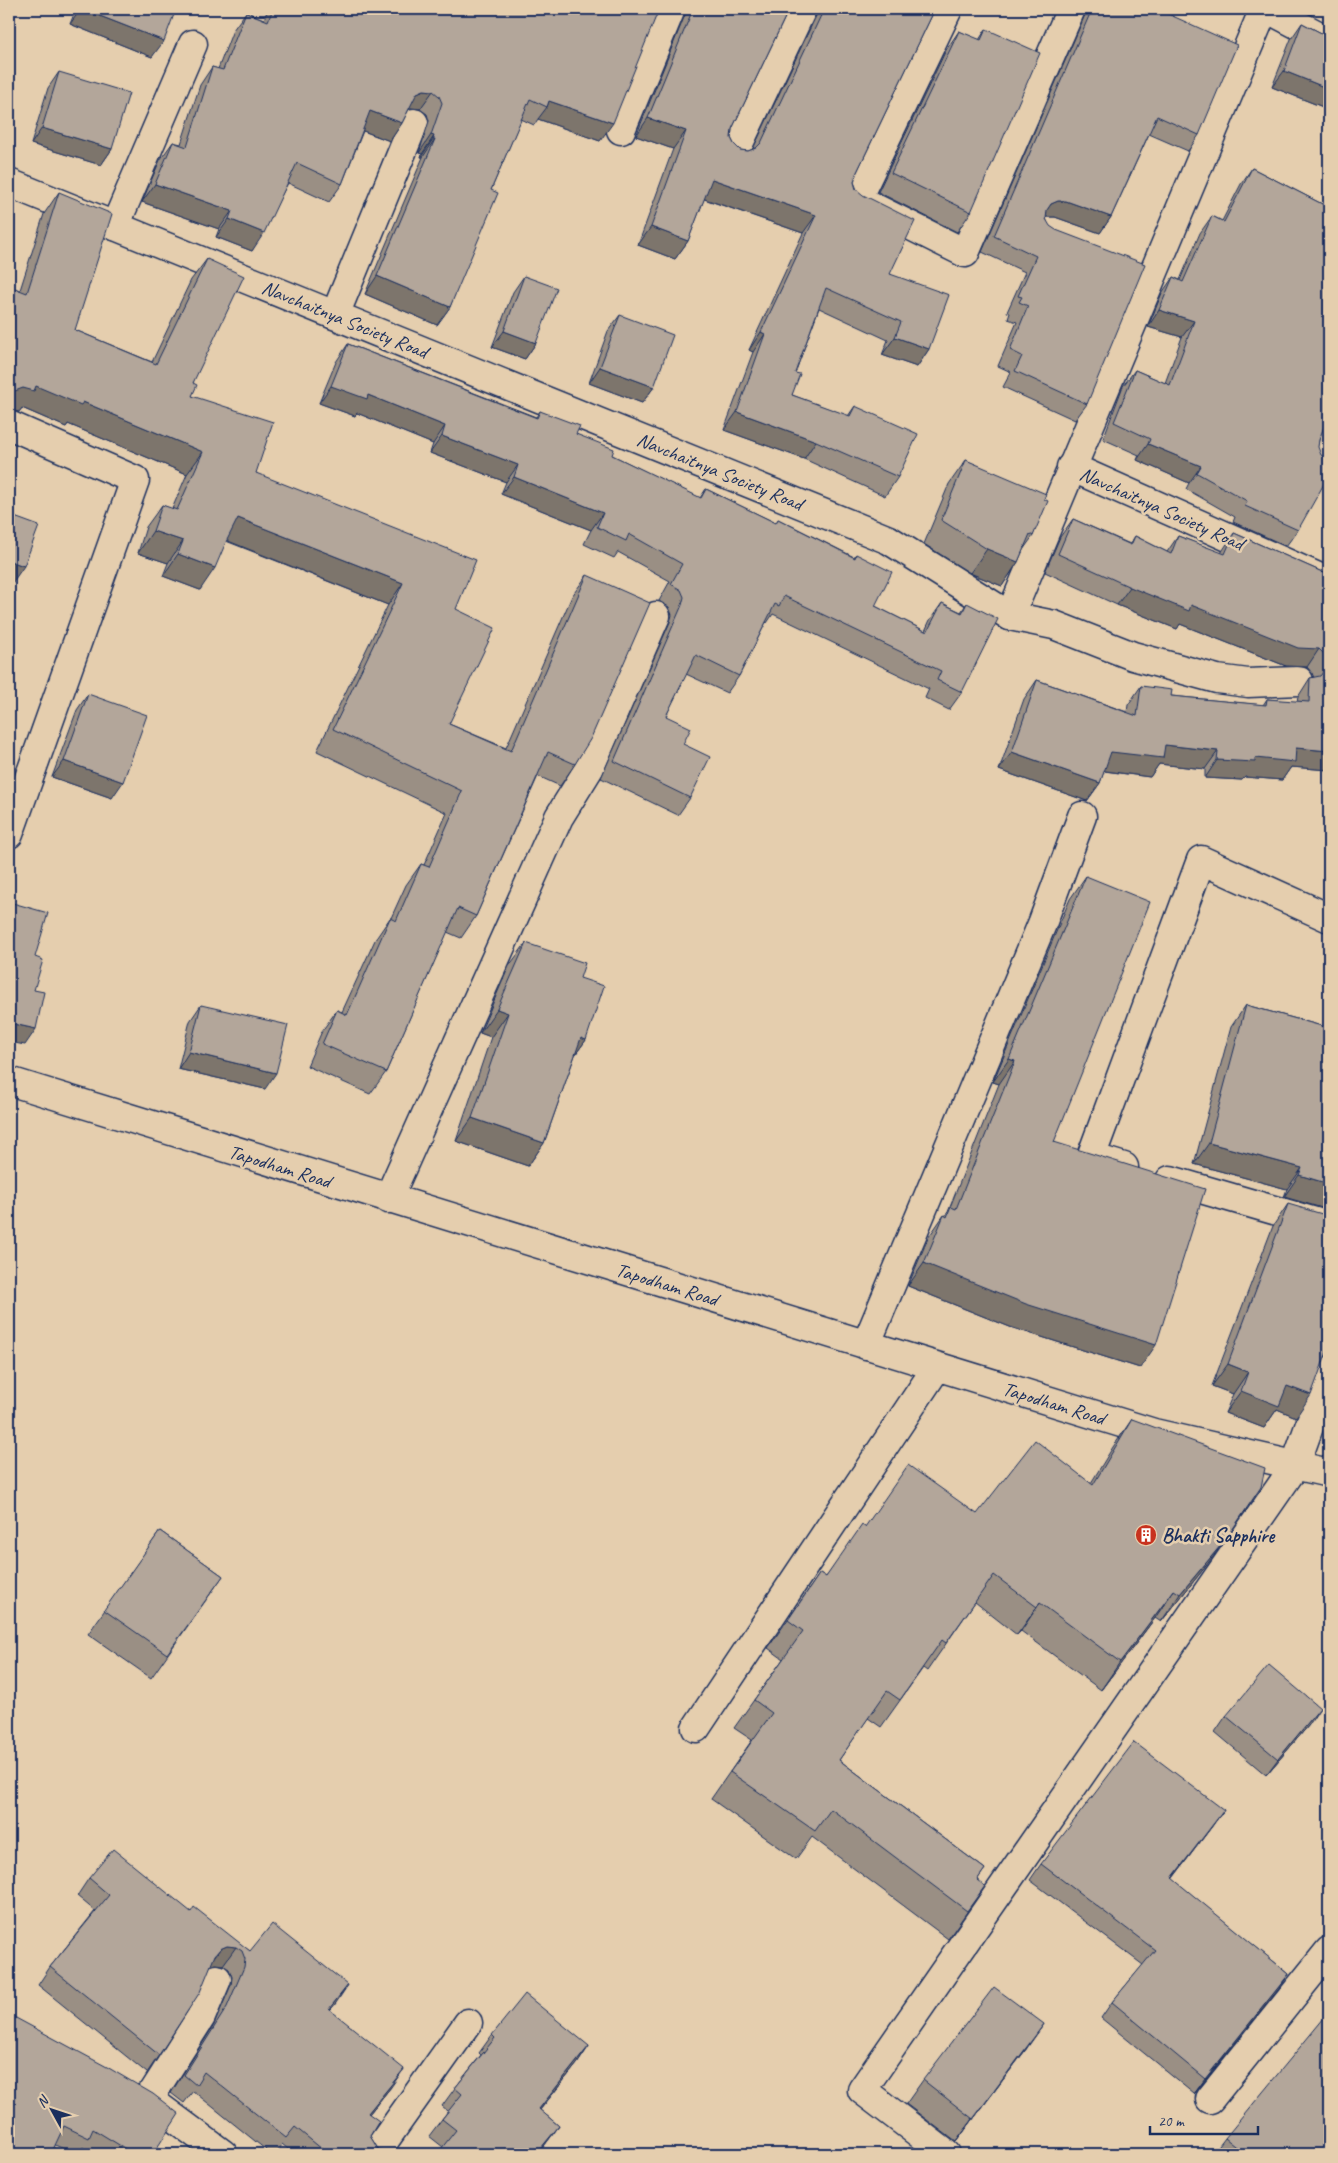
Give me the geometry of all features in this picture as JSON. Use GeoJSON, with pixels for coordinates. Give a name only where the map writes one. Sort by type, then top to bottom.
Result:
{"type":"FeatureCollection","features":[{"type":"Feature","properties":{"kind":"street"},"geometry":{"type":"LineString","coordinates":[[621,130],[671,9]]}},
{"type":"Feature","properties":{"kind":"street"},"geometry":{"type":"LineString","coordinates":[[734,154],[802,9]]}},
{"type":"Feature","properties":{"kind":"street"},"geometry":{"type":"LineString","coordinates":[[948,9],[857,199],[965,254],[1071,9]]}},
{"type":"Feature","properties":{"kind":"street"},"geometry":{"type":"LineString","coordinates":[[1071,467],[1264,9]]}},
{"type":"Feature","properties":{"kind":"street"},"geometry":{"type":"LineString","coordinates":[[1268,9],[1329,41]]}},
{"type":"Feature","properties":{"kind":"street"},"geometry":{"type":"LineString","coordinates":[[115,226],[193,44]]}},
{"type":"Feature","properties":{"kind":"street"},"geometry":{"type":"LineString","coordinates":[[335,315],[414,123]]}},
{"type":"Feature","properties":{"kind":"street","name":"Navchaitnya Society Road"},"geometry":{"type":"LineString","coordinates":[[9,183],[889,540],[1010,616],[1071,467],[1329,582]]}},
{"type":"Feature","properties":{"kind":"street"},"geometry":{"type":"LineString","coordinates":[[1128,261],[1154,270]]}},
{"type":"Feature","properties":{"kind":"street"},"geometry":{"type":"LineString","coordinates":[[9,425],[135,480],[9,834]]}},
{"type":"Feature","properties":{"kind":"street"},"geometry":{"type":"LineString","coordinates":[[388,1199],[559,817],[590,767],[656,616]]}},
{"type":"Feature","properties":{"kind":"street"},"geometry":{"type":"LineString","coordinates":[[1010,616],[1054,625],[1132,656],[1217,679],[1248,683],[1299,681]]}},
{"type":"Feature","properties":{"kind":"street"},"geometry":{"type":"LineString","coordinates":[[866,1345],[1042,924],[1082,816]]}},
{"type":"Feature","properties":{"kind":"street"},"geometry":{"type":"LineString","coordinates":[[1329,918],[1201,860],[1091,1157],[1329,1226]]}},
{"type":"Feature","properties":{"kind":"street","name":"Tapodham Road"},"geometry":{"type":"LineString","coordinates":[[9,1081],[1154,1434],[1329,1473]]}},
{"type":"Feature","properties":{"kind":"street"},"geometry":{"type":"LineString","coordinates":[[696,1728],[937,1367]]}},
{"type":"Feature","properties":{"kind":"street"},"geometry":{"type":"LineString","coordinates":[[946,2154],[862,2090],[1295,1466],[1329,1371]]}},
{"type":"Feature","properties":{"kind":"street"},"geometry":{"type":"LineString","coordinates":[[1210,2099],[1329,1951]]}},
{"type":"Feature","properties":{"kind":"street"},"geometry":{"type":"LineString","coordinates":[[150,2099],[201,2017],[217,1979]]}},
{"type":"Feature","properties":{"kind":"street"},"geometry":{"type":"LineString","coordinates":[[376,2154],[468,2023]]}},
{"type":"Feature","properties":{"kind":"street"},"geometry":{"type":"LineString","coordinates":[[126,2085],[150,2099],[223,2154]]}},
{"type":"Feature","properties":{"kind":"building"},"geometry":{"type":"Polygon","coordinates":[[[82,9],[176,9],[164,41],[82,9]]]}},
{"type":"Feature","properties":{"kind":"building"},"geometry":{"type":"Polygon","coordinates":[[[273,9],[659,9],[613,123],[549,101],[547,107],[530,99],[491,190],[498,193],[450,307],[377,276],[435,139],[431,135],[442,103],[439,96],[433,91],[424,90],[417,93],[402,123],[370,111],[342,184],[297,163],[264,233],[229,219],[232,211],[155,184],[173,142],[187,147],[212,67],[223,70],[246,12],[268,21],[273,9]]]}},
{"type":"Feature","properties":{"kind":"building"},"geometry":{"type":"Polygon","coordinates":[[[693,9],[789,9],[732,129],[731,138],[734,144],[740,150],[748,151],[756,148],[761,143],[824,9],[935,9],[856,174],[854,182],[856,189],[863,195],[915,221],[890,274],[949,295],[929,349],[895,337],[901,322],[826,288],[795,373],[800,374],[792,395],[850,416],[855,406],[918,434],[898,477],[816,441],[737,412],[765,334],[761,332],[816,215],[712,179],[688,241],[651,227],[686,131],[648,118],[693,9]]]}},
{"type":"Feature","properties":{"kind":"building"},"geometry":{"type":"Polygon","coordinates":[[[1092,9],[1157,9],[1237,45],[1199,135],[1157,116],[1111,217],[1066,201],[1058,201],[1051,204],[1047,210],[1046,219],[1050,226],[1056,230],[1145,264],[1087,404],[1015,371],[1022,356],[1010,350],[1028,306],[1019,302],[1022,297],[1018,296],[1036,256],[994,236],[1092,9]]]}},
{"type":"Feature","properties":{"kind":"building"},"geometry":{"type":"Polygon","coordinates":[[[1302,23],[1329,37],[1329,89],[1284,71],[1302,23]]]}},
{"type":"Feature","properties":{"kind":"building"},"geometry":{"type":"Polygon","coordinates":[[[986,29],[1040,53],[971,212],[891,173],[959,31],[981,40],[986,29]]]}},
{"type":"Feature","properties":{"kind":"building"},"geometry":{"type":"Polygon","coordinates":[[[59,72],[129,93],[112,149],[42,128],[59,72]]]}},
{"type":"Feature","properties":{"kind":"building"},"geometry":{"type":"Polygon","coordinates":[[[1252,168],[1326,206],[1329,199],[1329,413],[1318,447],[1321,455],[1329,459],[1329,475],[1298,530],[1245,506],[1247,501],[1197,473],[1201,466],[1148,444],[1150,439],[1114,422],[1135,370],[1170,385],[1194,321],[1159,310],[1173,277],[1183,282],[1212,216],[1224,222],[1252,168]]]}},
{"type":"Feature","properties":{"kind":"building"},"geometry":{"type":"Polygon","coordinates":[[[59,192],[112,214],[75,330],[156,364],[207,259],[244,276],[193,383],[197,385],[192,396],[273,422],[256,473],[476,560],[456,609],[495,628],[449,724],[511,751],[587,575],[650,603],[591,738],[575,764],[548,752],[476,916],[458,908],[386,1072],[322,1044],[337,1010],[347,1015],[390,918],[396,921],[421,864],[429,867],[462,791],[333,729],[403,583],[238,518],[215,568],[178,554],[183,541],[153,531],[162,505],[177,510],[203,452],[83,402],[81,405],[36,386],[34,391],[23,388],[15,391],[9,388],[9,286],[27,293],[59,192]]]}},
{"type":"Feature","properties":{"kind":"building"},"geometry":{"type":"Polygon","coordinates":[[[524,276],[557,288],[536,343],[504,331],[524,276]]]}},
{"type":"Feature","properties":{"kind":"building"},"geometry":{"type":"Polygon","coordinates":[[[620,315],[673,335],[654,387],[600,367],[620,315]]]}},
{"type":"Feature","properties":{"kind":"building"},"geometry":{"type":"Polygon","coordinates":[[[348,344],[537,418],[540,411],[580,426],[576,434],[614,449],[612,455],[701,498],[706,489],[776,523],[778,519],[855,558],[856,554],[892,572],[875,606],[927,632],[942,603],[962,613],[967,603],[998,619],[962,692],[937,680],[941,671],[784,596],[779,606],[775,604],[739,676],[696,655],[666,716],[691,728],[683,744],[710,757],[690,798],[614,761],[682,605],[684,597],[681,590],[671,584],[682,564],[629,534],[626,541],[597,527],[603,513],[514,477],[518,465],[442,436],[445,426],[368,395],[367,399],[331,386],[348,344]]]}},
{"type":"Feature","properties":{"kind":"building"},"geometry":{"type":"Polygon","coordinates":[[[966,460],[1046,494],[1044,499],[1048,501],[1033,536],[1030,534],[1018,562],[987,549],[941,520],[966,460]]]}},
{"type":"Feature","properties":{"kind":"building"},"geometry":{"type":"Polygon","coordinates":[[[9,515],[39,526],[24,566],[10,561],[9,564],[9,515]]]}},
{"type":"Feature","properties":{"kind":"building"},"geometry":{"type":"Polygon","coordinates":[[[1073,519],[1131,545],[1135,536],[1171,554],[1178,536],[1225,554],[1234,533],[1329,575],[1329,751],[1296,748],[1295,762],[1255,758],[1255,762],[1217,760],[1218,751],[1165,745],[1163,758],[1111,752],[1100,783],[1012,752],[1037,680],[1137,716],[1141,686],[1172,690],[1171,696],[1266,705],[1267,699],[1309,702],[1310,678],[1320,676],[1325,670],[1327,663],[1325,655],[1319,649],[1298,648],[1191,605],[1189,611],[1130,587],[1058,554],[1073,519]]]}},
{"type":"Feature","properties":{"kind":"building"},"geometry":{"type":"Polygon","coordinates":[[[88,694],[147,715],[123,782],[64,761],[88,694]]]}},
{"type":"Feature","properties":{"kind":"building"},"geometry":{"type":"Polygon","coordinates":[[[1086,876],[1150,902],[1054,1142],[1205,1189],[1156,1345],[1026,1304],[924,1263],[944,1215],[947,1217],[951,1207],[956,1209],[1015,1061],[1009,1059],[1086,876]]]}},
{"type":"Feature","properties":{"kind":"building"},"geometry":{"type":"Polygon","coordinates":[[[9,902],[48,913],[35,957],[43,960],[34,990],[44,992],[36,1029],[9,1023],[9,902]]]}},
{"type":"Feature","properties":{"kind":"building"},"geometry":{"type":"Polygon","coordinates":[[[526,943],[585,963],[580,978],[604,986],[586,1040],[581,1038],[544,1143],[472,1118],[508,1013],[497,1009],[526,943]]]}},
{"type":"Feature","properties":{"kind":"building"},"geometry":{"type":"Polygon","coordinates":[[[201,1005],[288,1025],[276,1073],[189,1052],[201,1005]]]}},
{"type":"Feature","properties":{"kind":"building"},"geometry":{"type":"Polygon","coordinates":[[[1246,1005],[1329,1028],[1329,1184],[1299,1175],[1302,1168],[1209,1143],[1246,1005]]]}},
{"type":"Feature","properties":{"kind":"building"},"geometry":{"type":"Polygon","coordinates":[[[1288,1204],[1329,1216],[1329,1346],[1311,1395],[1287,1386],[1279,1406],[1241,1391],[1248,1372],[1228,1364],[1288,1204]]]}},
{"type":"Feature","properties":{"kind":"building"},"geometry":{"type":"Polygon","coordinates":[[[1132,1419],[1265,1468],[1261,1487],[1226,1539],[1180,1594],[1174,1590],[1120,1662],[1040,1603],[1037,1607],[994,1575],[946,1643],[942,1640],[900,1700],[887,1691],[839,1760],[985,1869],[977,1880],[985,1886],[967,1911],[831,1809],[815,1831],[730,1772],[772,1713],[754,1700],[803,1631],[788,1620],[820,1573],[826,1577],[862,1525],[865,1527],[908,1465],[977,1514],[1035,1440],[1093,1485],[1132,1419]]]}},
{"type":"Feature","properties":{"kind":"building"},"geometry":{"type":"Polygon","coordinates":[[[160,1531],[223,1576],[167,1654],[104,1610],[160,1531]]]}},
{"type":"Feature","properties":{"kind":"building"},"geometry":{"type":"Polygon","coordinates":[[[1269,1665],[1320,1708],[1278,1759],[1226,1716],[1269,1665]]]}},
{"type":"Feature","properties":{"kind":"building"},"geometry":{"type":"Polygon","coordinates":[[[1134,1742],[1224,1810],[1172,1878],[1289,1974],[1205,2079],[1112,2002],[1155,1950],[1041,1864],[1134,1742]]]}},
{"type":"Feature","properties":{"kind":"building"},"geometry":{"type":"Polygon","coordinates":[[[113,1849],[191,1912],[194,1907],[250,1951],[272,1924],[348,1985],[329,2009],[404,2069],[368,2113],[379,2121],[370,2136],[378,2149],[391,2154],[328,2154],[295,2127],[286,2138],[204,2072],[196,2085],[184,2075],[227,2007],[244,1967],[245,1959],[242,1951],[236,1947],[227,1946],[220,1949],[215,1955],[200,1992],[159,2055],[50,1967],[109,1895],[89,1878],[113,1849]]]}},
{"type":"Feature","properties":{"kind":"building"},"geometry":{"type":"Polygon","coordinates":[[[994,1987],[1044,2024],[973,2119],[923,2080],[994,1987]]]}},
{"type":"Feature","properties":{"kind":"building"},"geometry":{"type":"Polygon","coordinates":[[[525,1994],[589,2046],[539,2109],[559,2126],[536,2154],[437,2154],[456,2130],[442,2119],[462,2094],[455,2088],[495,2038],[492,2035],[525,1994]]]}},
{"type":"Feature","properties":{"kind":"building"},"geometry":{"type":"Polygon","coordinates":[[[1329,2012],[1329,2154],[1245,2154],[1225,2138],[1329,2012]]]}},
{"type":"Feature","properties":{"kind":"building"},"geometry":{"type":"Polygon","coordinates":[[[9,2013],[153,2094],[179,2114],[153,2154],[134,2154],[93,2129],[89,2138],[64,2126],[51,2154],[9,2154],[9,2013]]]}},
{"type":"Feature","properties":{"kind":"place","name":"Bhakti Sapphire"},"geometry":{"type":"Point","coordinates":[1146,1535]}}]}
